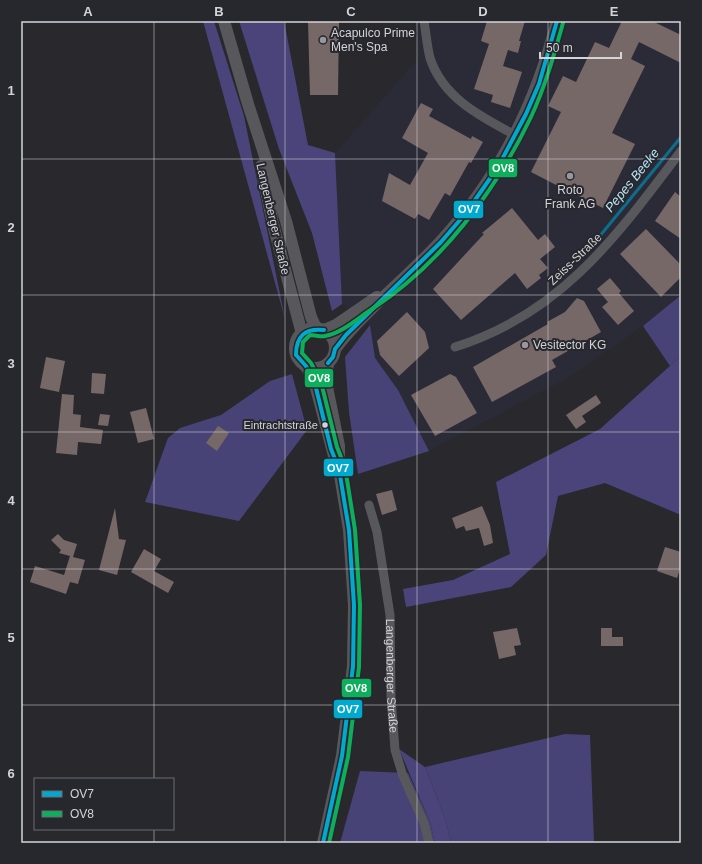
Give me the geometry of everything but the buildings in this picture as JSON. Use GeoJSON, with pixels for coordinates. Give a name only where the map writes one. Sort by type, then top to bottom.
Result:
{"type":"FeatureCollection","features":[{"type":"Feature","properties":{"kind":"main road","name":"Langenberger Straße"},"geometry":{"type":"LineString","coordinates":[[224,21],[248,104],[286,221],[310,317],[320,329]]}},
{"type":"Feature","properties":{"kind":"main road"},"geometry":{"type":"LineString","coordinates":[[306,366],[322,367],[328,363],[333,357],[335,349],[390,290],[441,242],[466,213],[498,167],[515,135],[544,68],[557,21]]}},
{"type":"Feature","properties":{"kind":"main road","name":"Langenberger Straße"},"geometry":{"type":"LineString","coordinates":[[248,104],[274,224],[302,334]]}},
{"type":"Feature","properties":{"kind":"main road"},"geometry":{"type":"LineString","coordinates":[[339,469],[331,449],[315,384],[306,366],[296,355],[297,339],[308,329],[320,329],[336,325],[390,290]]}},
{"type":"Feature","properties":{"kind":"main road"},"geometry":{"type":"LineString","coordinates":[[320,329],[330,334],[335,349]]}},
{"type":"Feature","properties":{"kind":"main road"},"geometry":{"type":"LineString","coordinates":[[323,843],[342,756],[353,666],[354,605],[349,530],[339,469],[339,446],[326,382],[328,363]]}},
{"type":"Feature","properties":{"kind":"street"},"geometry":{"type":"LineString","coordinates":[[424,21],[430,58],[445,85],[457,100],[515,135]]}},
{"type":"Feature","properties":{"kind":"street","name":"Zeiss-Straße"},"geometry":{"type":"LineString","coordinates":[[455,347],[476,341],[516,322],[543,305],[567,285],[608,244],[681,151]]}},
{"type":"Feature","properties":{"kind":"street","name":"Langenberger Straße"},"geometry":{"type":"LineString","coordinates":[[369,505],[377,532],[390,615],[391,697],[395,750],[403,776],[424,822],[429,843]]}},
{"type":"Feature","properties":{"kind":"shaded area"},"geometry":{"type":"Polygon","coordinates":[[[203,21],[214,21],[244,116],[285,319],[203,21]]]}},
{"type":"Feature","properties":{"kind":"shaded area"},"geometry":{"type":"Polygon","coordinates":[[[239,21],[284,21],[308,145],[335,153],[342,304],[332,311],[312,233],[279,149],[239,21]]]}},
{"type":"Feature","properties":{"kind":"shaded area"},"geometry":{"type":"Polygon","coordinates":[[[416,21],[681,21],[681,295],[643,326],[568,378],[429,451],[398,390],[375,358],[370,325],[342,304],[335,153],[417,60],[416,21]]]}},
{"type":"Feature","properties":{"kind":"shaded area"},"geometry":{"type":"Polygon","coordinates":[[[681,295],[681,356],[670,366],[643,326],[681,295]]]}},
{"type":"Feature","properties":{"kind":"shaded area"},"geometry":{"type":"Polygon","coordinates":[[[370,325],[375,358],[398,390],[429,451],[358,474],[349,412],[345,357],[370,325]]]}},
{"type":"Feature","properties":{"kind":"shaded area"},"geometry":{"type":"Polygon","coordinates":[[[681,356],[681,515],[605,483],[558,496],[546,555],[511,587],[406,607],[403,589],[453,580],[510,554],[496,482],[600,429],[681,356]]]}},
{"type":"Feature","properties":{"kind":"shaded area"},"geometry":{"type":"Polygon","coordinates":[[[292,374],[307,430],[239,521],[145,502],[168,438],[180,428],[221,415],[270,381],[292,374]]]}},
{"type":"Feature","properties":{"kind":"shaded area"},"geometry":{"type":"Polygon","coordinates":[[[565,734],[590,735],[594,843],[451,843],[446,821],[425,767],[565,734]]]}},
{"type":"Feature","properties":{"kind":"shaded area"},"geometry":{"type":"Polygon","coordinates":[[[399,749],[425,767],[446,821],[451,843],[435,843],[430,822],[399,749]]]}},
{"type":"Feature","properties":{"kind":"shaded area"},"geometry":{"type":"Polygon","coordinates":[[[360,771],[408,773],[430,822],[435,843],[340,843],[360,771]]]}},
{"type":"Feature","properties":{"kind":"waterway","name":"Pepes Beeke"},"geometry":{"type":"LineString","coordinates":[[599,237],[681,137]]}},
{"type":"Feature","properties":{"kind":"transit line","name":"OV7"},"geometry":{"type":"LineString","coordinates":[[328,363],[333,357],[335,349],[346,335],[441,242],[466,213],[498,167],[526,114],[539,84],[557,21]]}},
{"type":"Feature","properties":{"kind":"transit line","name":"OV8"},"geometry":{"type":"LineString","coordinates":[[329,843],[348,757],[359,667],[360,605],[355,530],[345,467],[337,447],[321,382],[311,363],[302,353],[303,342],[310,335],[325,336],[344,329],[397,291],[444,248],[464,224],[501,172],[531,117],[545,83],[563,23]]}},
{"type":"Feature","properties":{"kind":"transit line","name":"OV7"},"geometry":{"type":"LineString","coordinates":[[323,843],[342,756],[353,666],[354,605],[349,530],[339,469],[331,449],[315,384],[306,366],[296,355],[296,348],[300,338],[303,335],[312,330],[324,330]]}},
{"type":"Feature","properties":{"kind":"place","name":"Acapulco Prime Men's Spa"},"geometry":{"type":"Point","coordinates":[323,40]}},
{"type":"Feature","properties":{"kind":"place","name":"Roto Frank AG"},"geometry":{"type":"Point","coordinates":[570,176]}},
{"type":"Feature","properties":{"kind":"place","name":"Vesitector KG"},"geometry":{"type":"Point","coordinates":[525,345]}},
{"type":"Feature","properties":{"kind":"place","name":"Eintrachtstraße"},"geometry":{"type":"Point","coordinates":[325,425]}}]}
